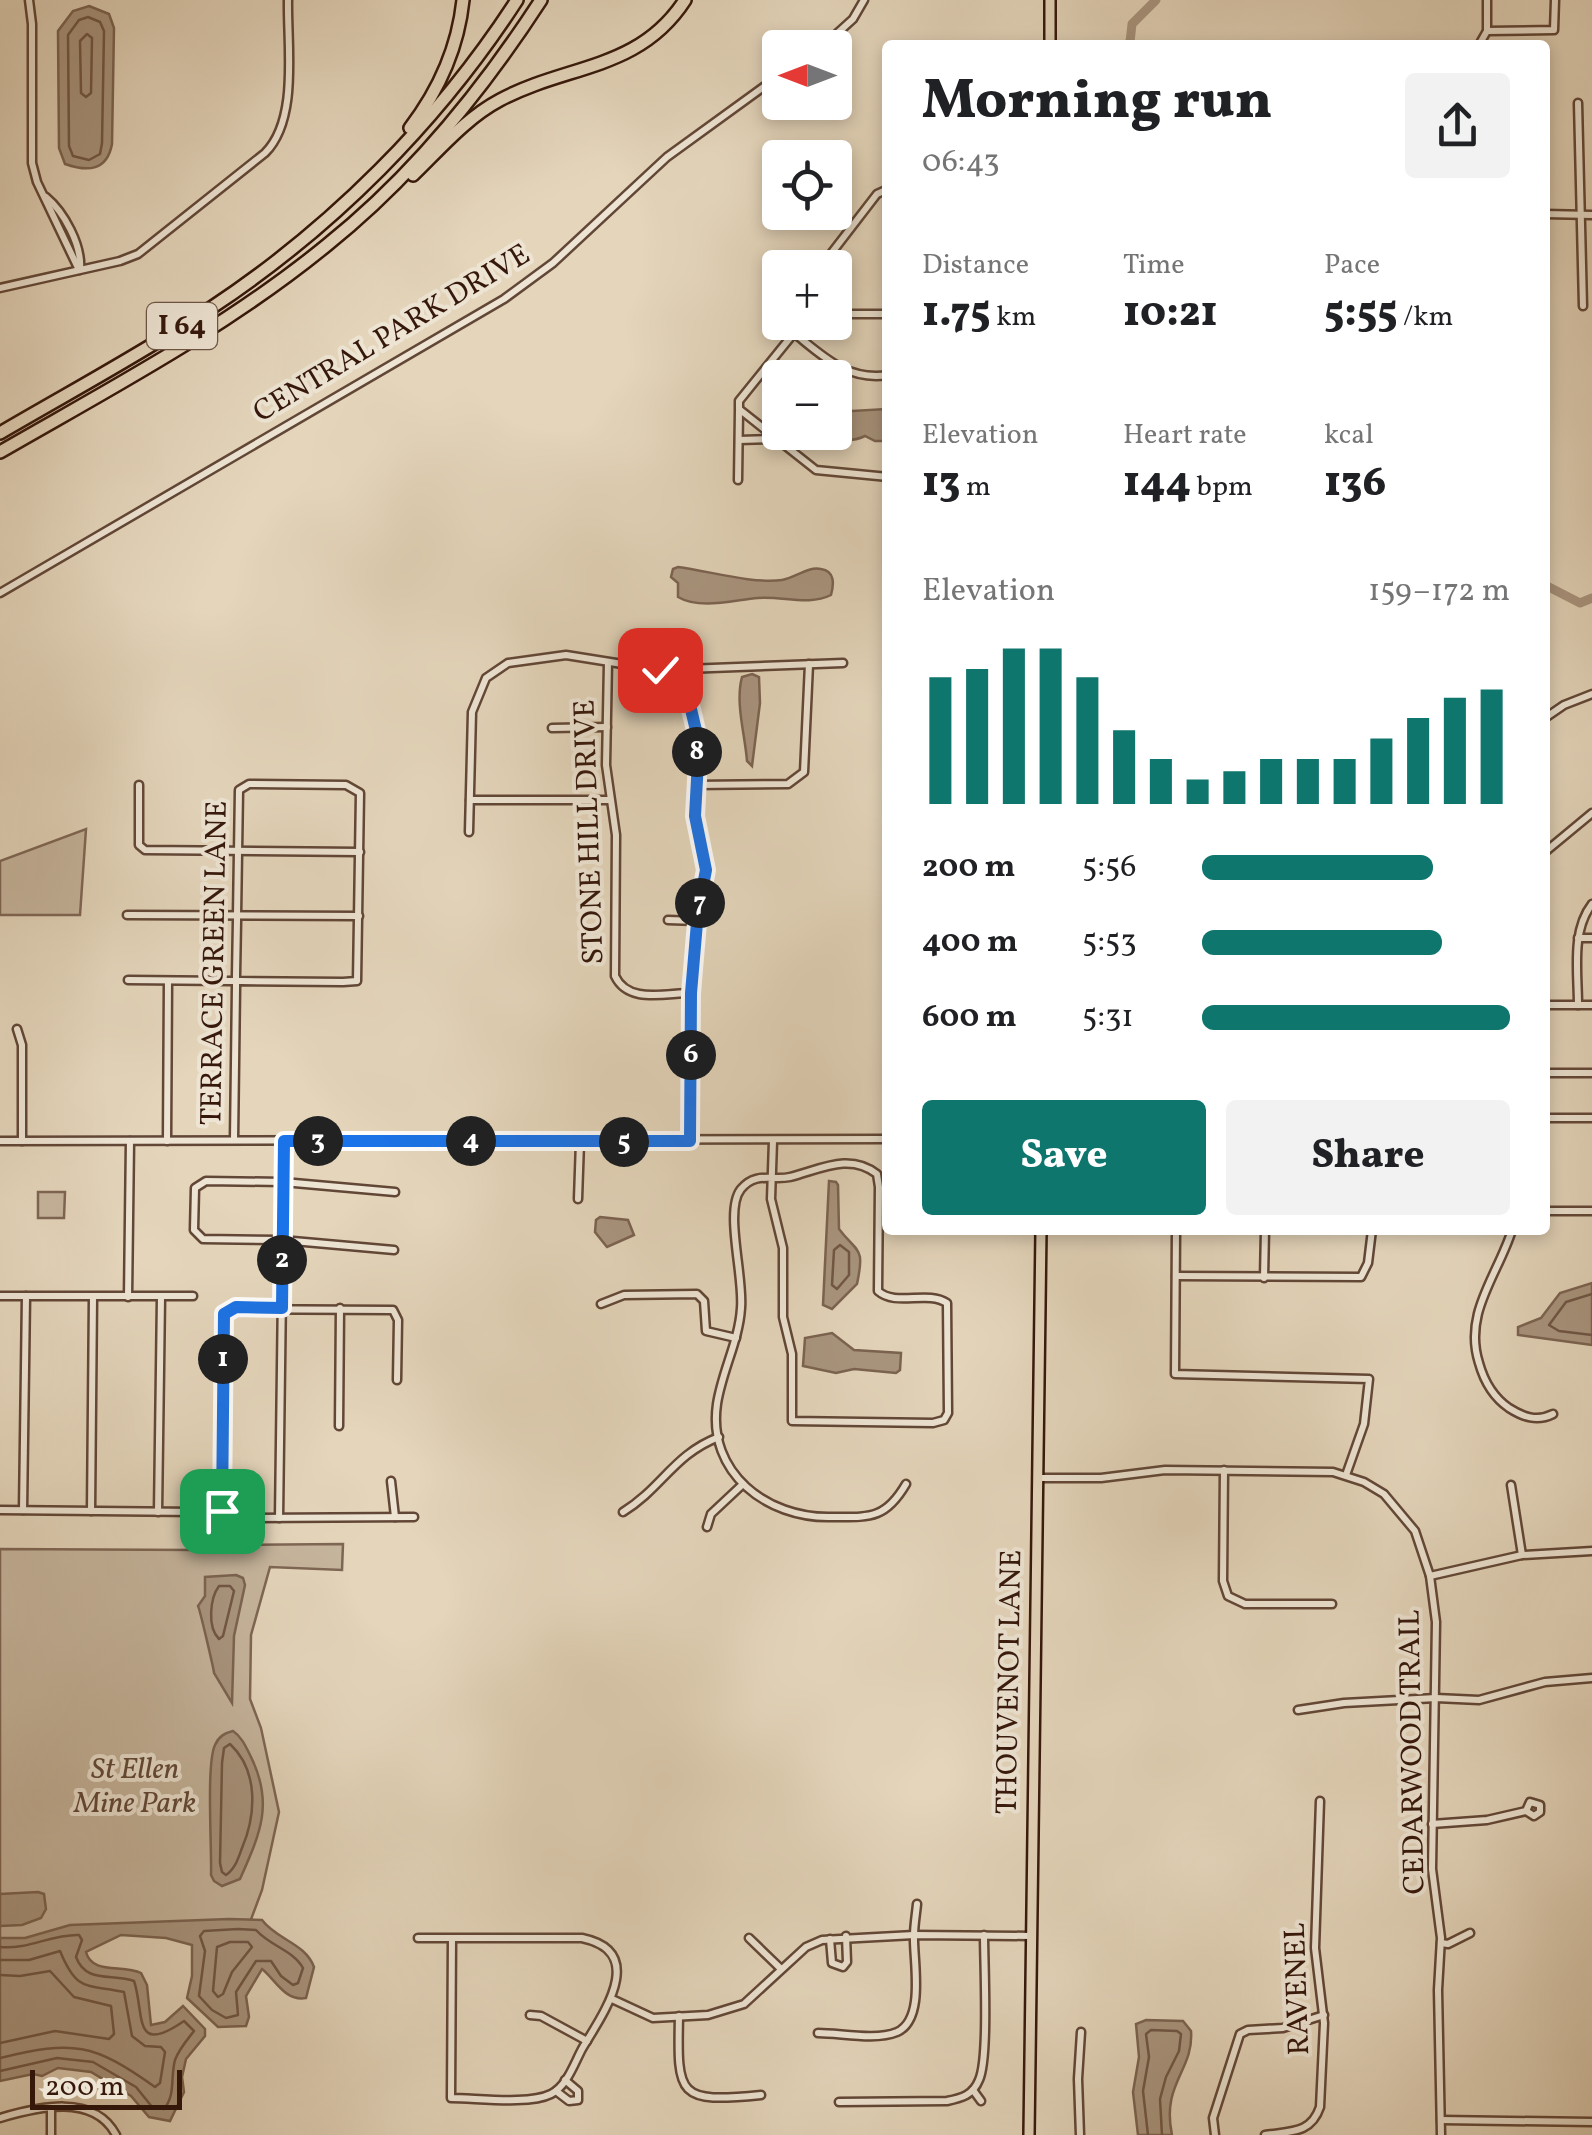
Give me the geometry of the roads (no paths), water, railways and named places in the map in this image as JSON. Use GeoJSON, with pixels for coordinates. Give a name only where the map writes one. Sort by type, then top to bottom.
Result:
{"type":"FeatureCollection","features":[{"type":"Feature","properties":{"kind":"highway"},"geometry":{"type":"LineString","coordinates":[[349,197],[413,124],[441,79],[459,29],[463,0]]}},
{"type":"Feature","properties":{"kind":"highway","name":"I 64"},"geometry":{"type":"LineString","coordinates":[[0,433],[210,309],[274,263],[394,154],[452,88],[517,0]]}},
{"type":"Feature","properties":{"kind":"highway","name":"I 64"},"geometry":{"type":"LineString","coordinates":[[0,452],[206,331],[330,243],[404,174],[446,128],[503,57],[541,0]]}},
{"type":"Feature","properties":{"kind":"highway"},"geometry":{"type":"LineString","coordinates":[[330,243],[344,236],[489,106],[526,88],[628,53],[658,33],[685,0]]}},
{"type":"Feature","properties":{"kind":"main road"},"geometry":{"type":"LineString","coordinates":[[1050,0],[1050,40]]}},
{"type":"Feature","properties":{"kind":"main road","name":"THOUVENOT LANE"},"geometry":{"type":"LineString","coordinates":[[1029,2135],[1041,1235]]}},
{"type":"Feature","properties":{"kind":"street"},"geometry":{"type":"LineString","coordinates":[[29,0],[32,163],[45,196],[72,236],[81,262],[79,270]]}},
{"type":"Feature","properties":{"kind":"street"},"geometry":{"type":"LineString","coordinates":[[0,288],[138,254],[272,146],[286,114],[288,0]]}},
{"type":"Feature","properties":{"kind":"street"},"geometry":{"type":"LineString","coordinates":[[841,30],[864,0]]}},
{"type":"Feature","properties":{"kind":"street"},"geometry":{"type":"LineString","coordinates":[[1482,40],[1487,31],[1487,0]]}},
{"type":"Feature","properties":{"kind":"street"},"geometry":{"type":"LineString","coordinates":[[1487,31],[1554,30],[1555,0]]}},
{"type":"Feature","properties":{"kind":"street","name":"CENTRAL PARK DRIVE"},"geometry":{"type":"LineString","coordinates":[[0,592],[504,299],[563,254],[667,156],[762,88]]}},
{"type":"Feature","properties":{"kind":"street"},"geometry":{"type":"LineString","coordinates":[[1578,103],[1583,306]]}},
{"type":"Feature","properties":{"kind":"street"},"geometry":{"type":"LineString","coordinates":[[834,250],[882,192]]}},
{"type":"Feature","properties":{"kind":"street"},"geometry":{"type":"LineString","coordinates":[[1550,214],[1592,215]]}},
{"type":"Feature","properties":{"kind":"street"},"geometry":{"type":"LineString","coordinates":[[852,314],[882,314]]}},
{"type":"Feature","properties":{"kind":"street"},"geometry":{"type":"LineString","coordinates":[[738,480],[739,401],[794,332],[846,372],[882,375]]}},
{"type":"Feature","properties":{"kind":"street"},"geometry":{"type":"LineString","coordinates":[[739,409],[762,427]]}},
{"type":"Feature","properties":{"kind":"street"},"geometry":{"type":"LineString","coordinates":[[738,440],[762,439]]}},
{"type":"Feature","properties":{"kind":"street"},"geometry":{"type":"LineString","coordinates":[[792,450],[820,471],[882,476]]}},
{"type":"Feature","properties":{"kind":"street"},"geometry":{"type":"LineString","coordinates":[[469,832],[472,712],[486,678],[508,663],[580,655],[660,670],[842,663]]}},
{"type":"Feature","properties":{"kind":"street","name":"STONE HILL DRIVE"},"geometry":{"type":"LineString","coordinates":[[608,662],[606,764],[616,834],[615,976],[632,993],[691,993]]}},
{"type":"Feature","properties":{"kind":"street"},"geometry":{"type":"LineString","coordinates":[[695,784],[788,784],[798,779],[806,763],[808,664]]}},
{"type":"Feature","properties":{"kind":"street"},"geometry":{"type":"LineString","coordinates":[[690,1141],[691,993],[696,922],[706,870],[695,816],[699,743],[690,705],[691,670]]}},
{"type":"Feature","properties":{"kind":"street"},"geometry":{"type":"LineString","coordinates":[[1550,715],[1592,694]]}},
{"type":"Feature","properties":{"kind":"street"},"geometry":{"type":"LineString","coordinates":[[552,728],[608,727]]}},
{"type":"Feature","properties":{"kind":"street"},"geometry":{"type":"LineString","coordinates":[[128,980],[356,980],[360,852],[145,850],[138,835],[139,785]]}},
{"type":"Feature","properties":{"kind":"street","name":"TERRACE GREEN LANE"},"geometry":{"type":"LineString","coordinates":[[234,1140],[237,799],[242,786],[355,788],[360,793],[360,852]]}},
{"type":"Feature","properties":{"kind":"street"},"geometry":{"type":"LineString","coordinates":[[470,800],[610,800]]}},
{"type":"Feature","properties":{"kind":"street"},"geometry":{"type":"LineString","coordinates":[[1550,848],[1592,813]]}},
{"type":"Feature","properties":{"kind":"street"},"geometry":{"type":"LineString","coordinates":[[1578,1004],[1578,938],[1592,904]]}},
{"type":"Feature","properties":{"kind":"street"},"geometry":{"type":"LineString","coordinates":[[127,915],[358,916]]}},
{"type":"Feature","properties":{"kind":"street"},"geometry":{"type":"LineString","coordinates":[[668,920],[696,922]]}},
{"type":"Feature","properties":{"kind":"street"},"geometry":{"type":"LineString","coordinates":[[1578,938],[1592,938]]}},
{"type":"Feature","properties":{"kind":"street"},"geometry":{"type":"LineString","coordinates":[[167,1141],[168,981]]}},
{"type":"Feature","properties":{"kind":"street"},"geometry":{"type":"LineString","coordinates":[[1550,1005],[1592,1005]]}},
{"type":"Feature","properties":{"kind":"street"},"geometry":{"type":"LineString","coordinates":[[17,1029],[22,1044],[22,1141]]}},
{"type":"Feature","properties":{"kind":"street"},"geometry":{"type":"LineString","coordinates":[[1550,1074],[1592,1073]]}},
{"type":"Feature","properties":{"kind":"street"},"geometry":{"type":"LineString","coordinates":[[1550,1118],[1592,1118]]}},
{"type":"Feature","properties":{"kind":"street"},"geometry":{"type":"LineString","coordinates":[[0,1141],[882,1139]]}},
{"type":"Feature","properties":{"kind":"street"},"geometry":{"type":"LineString","coordinates":[[128,1297],[130,1141]]}},
{"type":"Feature","properties":{"kind":"street"},"geometry":{"type":"LineString","coordinates":[[279,1518],[284,1141]]}},
{"type":"Feature","properties":{"kind":"street"},"geometry":{"type":"LineString","coordinates":[[773,1141],[773,1175],[771,1199],[783,1248],[782,1316],[792,1354],[792,1421],[925,1423],[944,1420],[948,1413],[949,1307],[938,1298],[886,1297],[878,1291],[876,1174],[839,1163],[787,1178],[773,1175],[753,1179],[734,1202],[732,1218],[742,1280],[736,1338],[717,1406],[719,1437],[728,1462],[744,1484],[775,1509],[806,1518],[877,1515],[893,1506],[906,1484]]}},
{"type":"Feature","properties":{"kind":"street"},"geometry":{"type":"LineString","coordinates":[[578,1199],[580,1142]]}},
{"type":"Feature","properties":{"kind":"street"},"geometry":{"type":"LineString","coordinates":[[394,1250],[282,1240],[204,1239],[194,1230],[194,1191],[202,1182],[283,1182],[395,1192]]}},
{"type":"Feature","properties":{"kind":"street"},"geometry":{"type":"LineString","coordinates":[[1550,1211],[1592,1211]]}},
{"type":"Feature","properties":{"kind":"street"},"geometry":{"type":"LineString","coordinates":[[1176,1235],[1175,1374],[1369,1379],[1364,1424],[1346,1475]]}},
{"type":"Feature","properties":{"kind":"street"},"geometry":{"type":"LineString","coordinates":[[1264,1235],[1264,1278]]}},
{"type":"Feature","properties":{"kind":"street"},"geometry":{"type":"LineString","coordinates":[[1176,1276],[1360,1277],[1368,1263],[1371,1235]]}},
{"type":"Feature","properties":{"kind":"street"},"geometry":{"type":"LineString","coordinates":[[1510,1235],[1479,1306],[1476,1355],[1486,1383],[1506,1406],[1534,1419],[1552,1414]]}},
{"type":"Feature","properties":{"kind":"street"},"geometry":{"type":"LineString","coordinates":[[601,1304],[624,1295],[697,1294],[704,1301],[706,1331],[736,1338]]}},
{"type":"Feature","properties":{"kind":"street"},"geometry":{"type":"LineString","coordinates":[[0,1296],[194,1296]]}},
{"type":"Feature","properties":{"kind":"street"},"geometry":{"type":"LineString","coordinates":[[23,1510],[26,1296]]}},
{"type":"Feature","properties":{"kind":"street"},"geometry":{"type":"LineString","coordinates":[[91,1511],[93,1297]]}},
{"type":"Feature","properties":{"kind":"street"},"geometry":{"type":"LineString","coordinates":[[158,1512],[160,1297]]}},
{"type":"Feature","properties":{"kind":"street"},"geometry":{"type":"LineString","coordinates":[[398,1380],[396,1313],[386,1308],[236,1307],[224,1314],[221,1506],[223,1514],[233,1518],[414,1517]]}},
{"type":"Feature","properties":{"kind":"street"},"geometry":{"type":"LineString","coordinates":[[338,1426],[340,1308]]}},
{"type":"Feature","properties":{"kind":"street"},"geometry":{"type":"LineString","coordinates":[[623,1512],[652,1490],[678,1459],[719,1437]]}},
{"type":"Feature","properties":{"kind":"street","name":"CEDARWOOD TRAIL"},"geometry":{"type":"LineString","coordinates":[[1038,1478],[1101,1478],[1165,1470],[1346,1475],[1384,1494],[1424,1549],[1436,1622],[1432,1868],[1441,1943],[1441,2135]]}},
{"type":"Feature","properties":{"kind":"street"},"geometry":{"type":"LineString","coordinates":[[1224,1470],[1222,1580],[1228,1596],[1245,1604],[1332,1604]]}},
{"type":"Feature","properties":{"kind":"street"},"geometry":{"type":"LineString","coordinates":[[391,1481],[395,1517]]}},
{"type":"Feature","properties":{"kind":"street"},"geometry":{"type":"LineString","coordinates":[[707,1527],[711,1514],[744,1484]]}},
{"type":"Feature","properties":{"kind":"street"},"geometry":{"type":"LineString","coordinates":[[1511,1485],[1522,1555]]}},
{"type":"Feature","properties":{"kind":"street"},"geometry":{"type":"LineString","coordinates":[[0,1510],[196,1512]]}},
{"type":"Feature","properties":{"kind":"street"},"geometry":{"type":"LineString","coordinates":[[1430,1576],[1522,1555],[1592,1551]]}},
{"type":"Feature","properties":{"kind":"street"},"geometry":{"type":"LineString","coordinates":[[1298,1710],[1436,1698],[1479,1700],[1545,1682],[1592,1678]]}},
{"type":"Feature","properties":{"kind":"street","name":"RAVENEL"},"geometry":{"type":"LineString","coordinates":[[1266,2135],[1302,2130],[1318,2114],[1324,2066],[1324,2015],[1315,1956],[1320,1801]]}},
{"type":"Feature","properties":{"kind":"street"},"geometry":{"type":"LineString","coordinates":[[1432,1824],[1487,1820],[1526,1811]]}},
{"type":"Feature","properties":{"kind":"street"},"geometry":{"type":"LineString","coordinates":[[818,2032],[877,2035],[898,2032],[907,2023],[916,1996],[917,1904]]}},
{"type":"Feature","properties":{"kind":"street"},"geometry":{"type":"LineString","coordinates":[[1441,1943],[1448,1944],[1470,1933]]}},
{"type":"Feature","properties":{"kind":"street"},"geometry":{"type":"LineString","coordinates":[[839,2102],[947,2101],[964,2098],[972,2090],[982,2068],[984,1935]]}},
{"type":"Feature","properties":{"kind":"street"},"geometry":{"type":"LineString","coordinates":[[830,1938],[832,1963],[844,1967],[846,1936]]}},
{"type":"Feature","properties":{"kind":"street"},"geometry":{"type":"LineString","coordinates":[[612,1999],[653,2018],[708,2014],[744,2004],[806,1946],[830,1938],[1031,1936]]}},
{"type":"Feature","properties":{"kind":"street"},"geometry":{"type":"LineString","coordinates":[[418,1938],[452,1938],[582,1938],[611,1949],[616,1968],[612,1999],[556,2091],[538,2098],[451,2098],[452,1938]]}},
{"type":"Feature","properties":{"kind":"street"},"geometry":{"type":"LineString","coordinates":[[750,1938],[780,1968]]}},
{"type":"Feature","properties":{"kind":"street"},"geometry":{"type":"LineString","coordinates":[[530,2015],[541,2016],[588,2041]]}},
{"type":"Feature","properties":{"kind":"street"},"geometry":{"type":"LineString","coordinates":[[1215,2135],[1213,2118],[1240,2034],[1283,2028],[1324,2015]]}},
{"type":"Feature","properties":{"kind":"street"},"geometry":{"type":"LineString","coordinates":[[679,2016],[677,2070],[684,2085],[700,2097],[761,2094]]}},
{"type":"Feature","properties":{"kind":"street"},"geometry":{"type":"LineString","coordinates":[[1080,2135],[1078,2079],[1082,2032]]}},
{"type":"Feature","properties":{"kind":"street"},"geometry":{"type":"LineString","coordinates":[[556,2091],[569,2102],[578,2100],[578,2092],[565,2080]]}},
{"type":"Feature","properties":{"kind":"street"},"geometry":{"type":"LineString","coordinates":[[972,2090],[982,2101]]}},
{"type":"Feature","properties":{"kind":"street"},"geometry":{"type":"LineString","coordinates":[[0,2118],[78,2107],[92,2110],[106,2120],[116,2135]]}},
{"type":"Feature","properties":{"kind":"street"},"geometry":{"type":"LineString","coordinates":[[51,2108],[51,2135]]}},
{"type":"Feature","properties":{"kind":"street"},"geometry":{"type":"LineString","coordinates":[[1441,2120],[1592,2122]]}},
{"type":"Feature","properties":{"kind":"water"},"geometry":{"type":"Polygon","coordinates":[[[89,6],[109,14],[114,28],[112,144],[101,164],[81,168],[65,164],[59,148],[58,31],[73,11],[89,6]]]}},
{"type":"Feature","properties":{"kind":"water"},"geometry":{"type":"Polygon","coordinates":[[[882,409],[882,441],[865,436],[852,439],[852,411],[882,409]]]}},
{"type":"Feature","properties":{"kind":"water"},"geometry":{"type":"Polygon","coordinates":[[[678,567],[770,581],[821,569],[831,575],[833,587],[831,595],[814,600],[758,598],[696,603],[678,597],[678,583],[671,577],[678,567]]]}},
{"type":"Feature","properties":{"kind":"water"},"geometry":{"type":"Polygon","coordinates":[[[742,677],[759,677],[760,703],[752,766],[747,761],[740,697],[742,677]]]}},
{"type":"Feature","properties":{"kind":"water"},"geometry":{"type":"Polygon","coordinates":[[[829,1181],[838,1185],[839,1229],[860,1256],[857,1284],[832,1309],[823,1305],[829,1181]]]}},
{"type":"Feature","properties":{"kind":"water"},"geometry":{"type":"Polygon","coordinates":[[[600,1217],[628,1220],[634,1235],[607,1247],[595,1232],[600,1217]]]}},
{"type":"Feature","properties":{"kind":"water"},"geometry":{"type":"Polygon","coordinates":[[[1592,1283],[1592,1345],[1518,1335],[1518,1327],[1541,1318],[1560,1293],[1592,1283]]]}},
{"type":"Feature","properties":{"kind":"water"},"geometry":{"type":"Polygon","coordinates":[[[832,1333],[854,1350],[901,1353],[900,1370],[896,1373],[854,1369],[836,1373],[803,1366],[805,1338],[832,1333]]]}},
{"type":"Feature","properties":{"kind":"water"},"geometry":{"type":"Polygon","coordinates":[[[205,1577],[243,1578],[245,1585],[234,1636],[232,1703],[214,1673],[198,1606],[205,1596],[205,1577]]]}},
{"type":"Feature","properties":{"kind":"water"},"geometry":{"type":"Polygon","coordinates":[[[233,1731],[243,1742],[258,1774],[262,1819],[240,1879],[222,1886],[211,1875],[212,1755],[222,1735],[233,1731]]]}},
{"type":"Feature","properties":{"kind":"water"},"geometry":{"type":"Polygon","coordinates":[[[0,1894],[44,1894],[46,1909],[41,1918],[22,1925],[0,1926],[0,1894]]]}},
{"type":"Feature","properties":{"kind":"water"},"geometry":{"type":"Polygon","coordinates":[[[262,1920],[304,1952],[314,1967],[306,1998],[292,1997],[262,1969],[246,1996],[246,2026],[218,2027],[187,1998],[192,1945],[166,1938],[121,1935],[86,1952],[95,1964],[141,1973],[147,1985],[151,2025],[165,2022],[183,2006],[205,2029],[205,2036],[186,2059],[184,2092],[170,2121],[149,2117],[131,2096],[91,2072],[58,2068],[42,2076],[33,2074],[0,2081],[0,1938],[25,1938],[70,1925],[262,1920]]]}},
{"type":"Feature","properties":{"kind":"water"},"geometry":{"type":"Polygon","coordinates":[[[1146,2020],[1183,2021],[1191,2031],[1188,2057],[1171,2102],[1172,2135],[1138,2135],[1133,2092],[1139,2057],[1136,2024],[1146,2020]]]}},
{"type":"Feature","properties":{"kind":"waterway"},"geometry":{"type":"LineString","coordinates":[[1130,40],[1132,24],[1156,0]]}},
{"type":"Feature","properties":{"kind":"waterway"},"geometry":{"type":"LineString","coordinates":[[1550,588],[1580,603],[1592,598]]}},
{"type":"Feature","properties":{"kind":"park label","name":"St Ellen Mine Park"},"geometry":{"type":"Point","coordinates":[135,1787]}}]}
